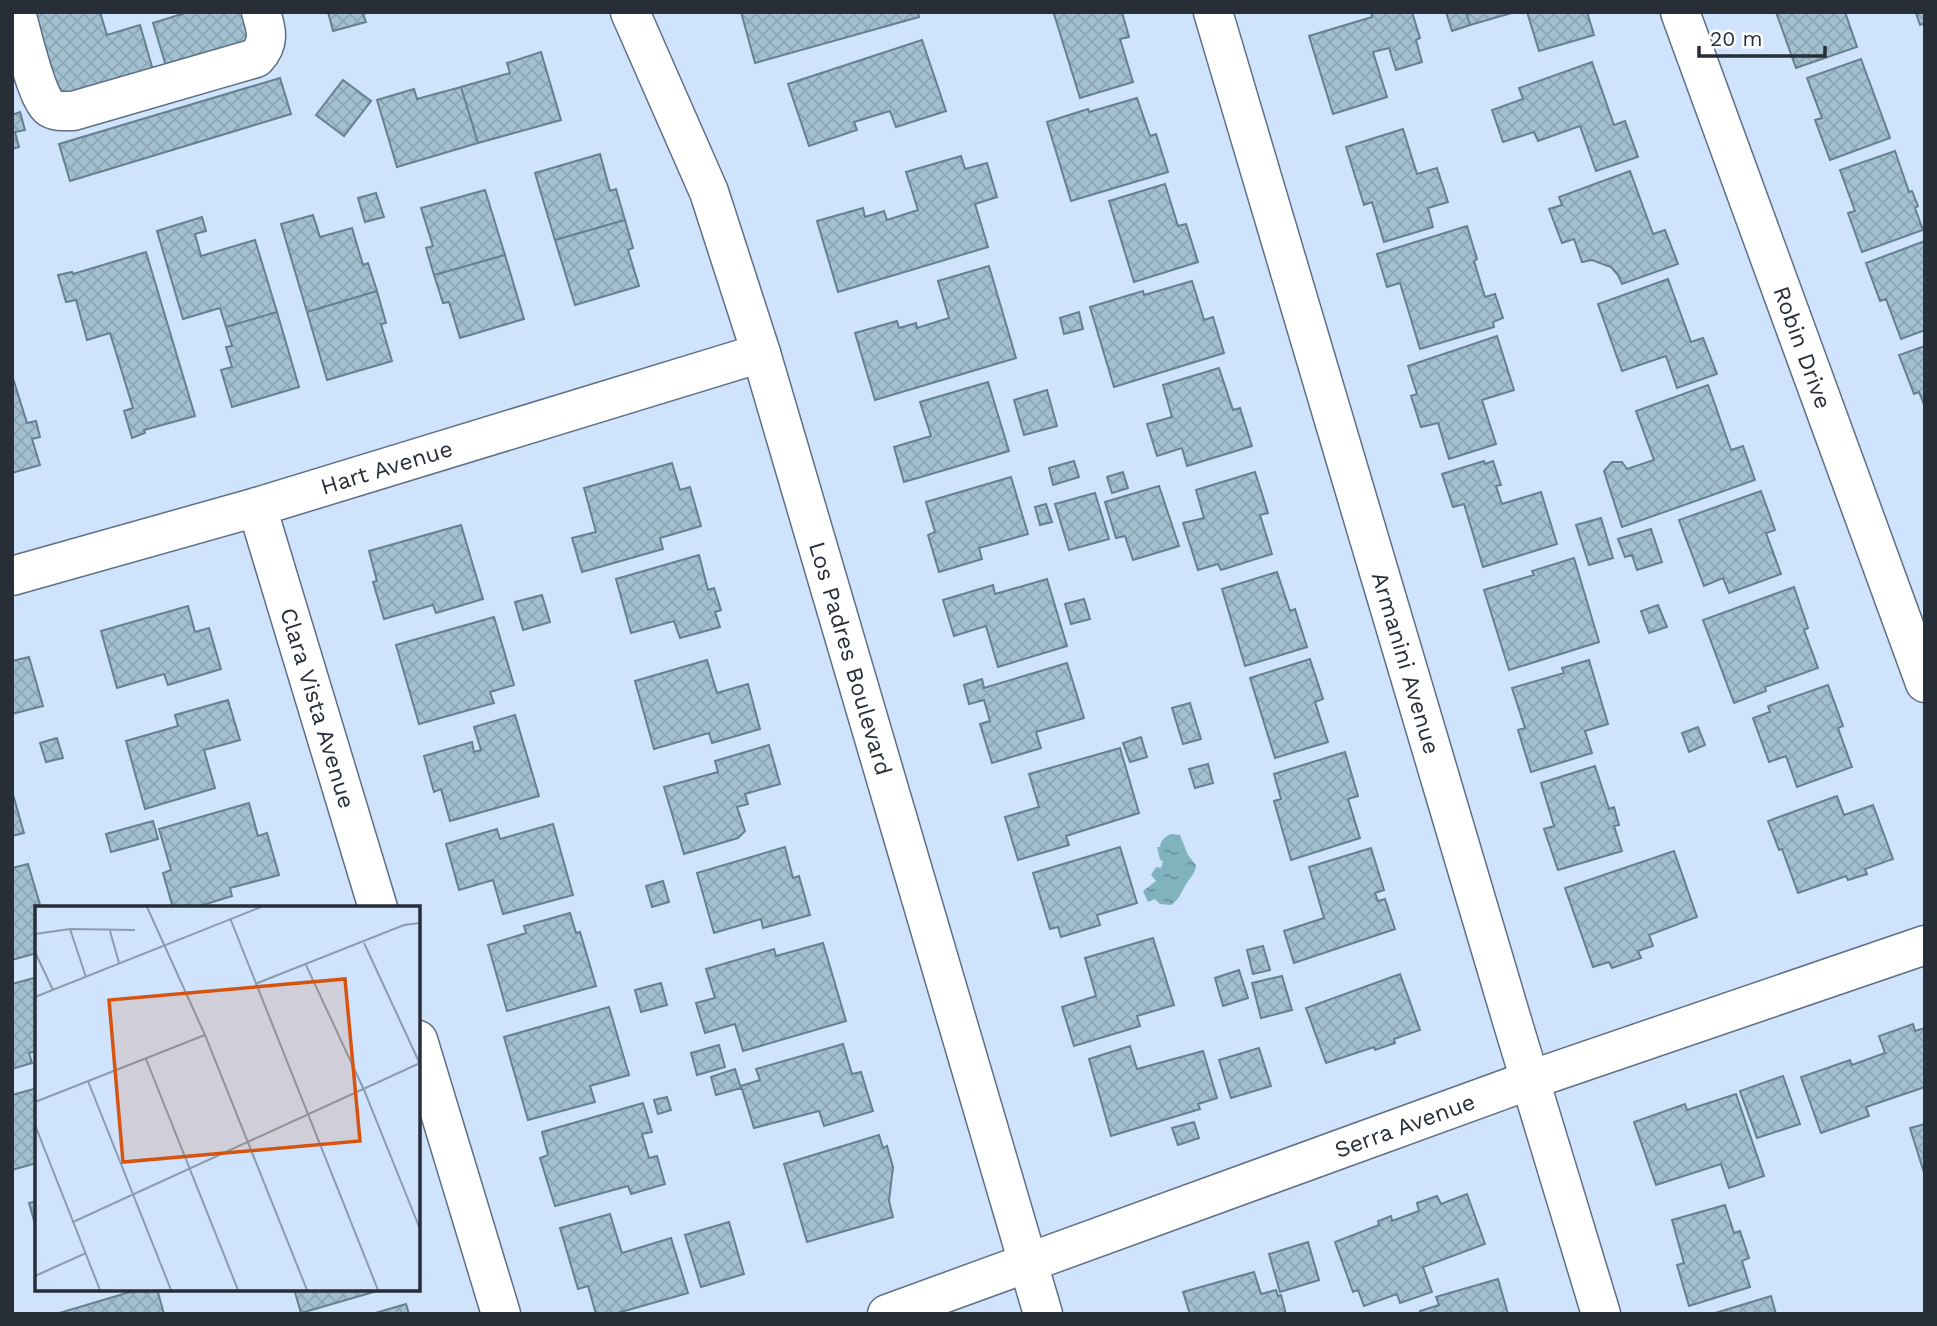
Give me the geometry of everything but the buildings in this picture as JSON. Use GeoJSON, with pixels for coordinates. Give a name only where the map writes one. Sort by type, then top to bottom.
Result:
{"type":"FeatureCollection","features":[{"type":"Feature","properties":{"kind":"street"},"geometry":{"type":"LineString","coordinates":[[16,12],[40,95],[49,107],[61,111],[73,111],[256,58],[264,50],[267,38],[261,12]]}},
{"type":"Feature","properties":{"kind":"street","name":"Los Padres Boulevard"},"geometry":{"type":"LineString","coordinates":[[630,12],[709,192],[761,353],[1043,1314]]}},
{"type":"Feature","properties":{"kind":"street","name":"Armanini Avenue"},"geometry":{"type":"LineString","coordinates":[[1213,12],[1601,1314]]}},
{"type":"Feature","properties":{"kind":"street","name":"Robin Drive"},"geometry":{"type":"LineString","coordinates":[[1680,12],[1925,683]]}},
{"type":"Feature","properties":{"kind":"street","name":"Hart Avenue"},"geometry":{"type":"LineString","coordinates":[[12,576],[257,508],[761,353]]}},
{"type":"Feature","properties":{"kind":"street","name":"Clara Vista Avenue"},"geometry":{"type":"LineString","coordinates":[[257,508],[377,906]]}},
{"type":"Feature","properties":{"kind":"street","name":"Serra Avenue"},"geometry":{"type":"LineString","coordinates":[[887,1314],[1530,1080],[1925,945]]}},
{"type":"Feature","properties":{"kind":"street"},"geometry":{"type":"LineString","coordinates":[[420,1047],[501,1314]]}},
{"type":"Feature","properties":{"kind":"water"},"geometry":{"type":"Polygon","coordinates":[[[1171,834],[1180,835],[1188,855],[1196,865],[1195,871],[1180,896],[1171,905],[1160,904],[1155,899],[1148,902],[1143,891],[1156,881],[1151,875],[1156,867],[1161,868],[1163,861],[1160,860],[1157,847],[1171,834]]]}}]}
